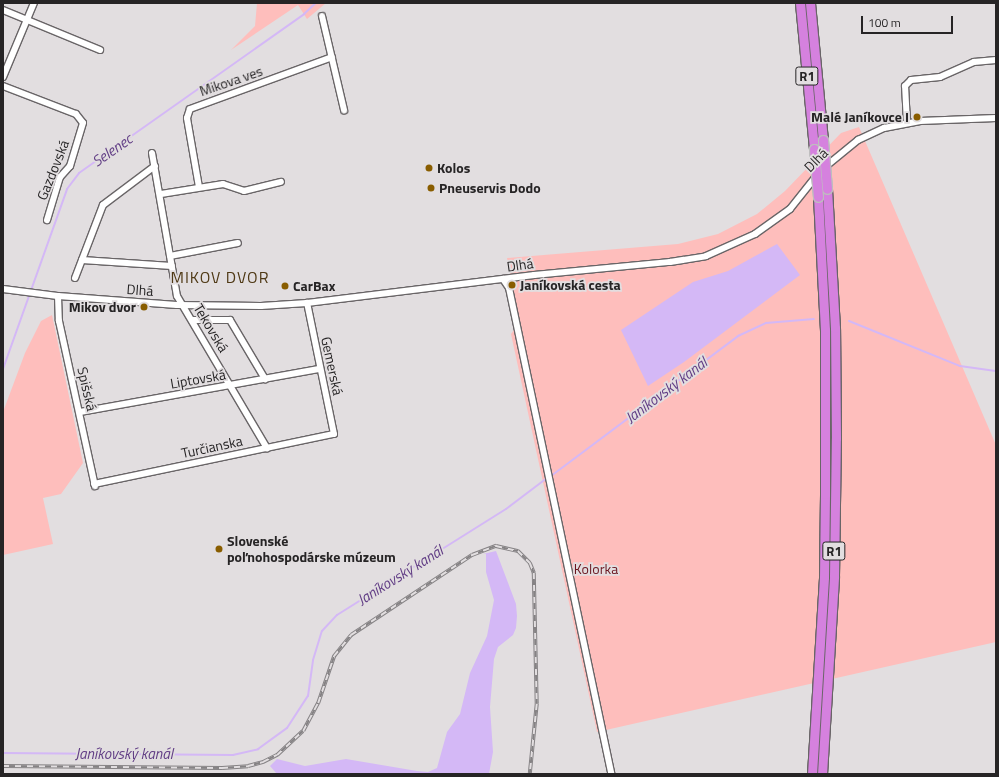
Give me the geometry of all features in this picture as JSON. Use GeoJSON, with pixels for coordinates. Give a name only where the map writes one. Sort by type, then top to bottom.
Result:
{"type":"FeatureCollection","features":[{"type":"Feature","properties":{"kind":"highway","name":"R1"},"geometry":{"type":"LineString","coordinates":[[800,3],[818,197],[825,330],[824,577],[812,774]]}},
{"type":"Feature","properties":{"kind":"highway","name":"R1"},"geometry":{"type":"LineString","coordinates":[[810,3],[827,189],[835,328],[836,438],[833,591],[822,774]]}},
{"type":"Feature","properties":{"kind":"street"},"geometry":{"type":"LineString","coordinates":[[3,77],[34,3]]}},
{"type":"Feature","properties":{"kind":"street"},"geometry":{"type":"LineString","coordinates":[[3,10],[100,50]]}},
{"type":"Feature","properties":{"kind":"street"},"geometry":{"type":"LineString","coordinates":[[322,16],[344,110]]}},
{"type":"Feature","properties":{"kind":"street","name":"Mikova ves"},"geometry":{"type":"LineString","coordinates":[[199,187],[187,122],[190,109],[332,57]]}},
{"type":"Feature","properties":{"kind":"street"},"geometry":{"type":"LineString","coordinates":[[907,123],[905,90],[910,80],[940,77],[974,62],[996,60]]}},
{"type":"Feature","properties":{"kind":"street","name":"Gazdovská"},"geometry":{"type":"LineString","coordinates":[[3,86],[76,114],[83,123],[70,166],[60,177],[47,220]]}},
{"type":"Feature","properties":{"kind":"street","name":"Dlhá"},"geometry":{"type":"LineString","coordinates":[[3,289],[58,296],[183,305],[261,306],[307,303],[677,261],[706,256],[731,247],[755,234],[790,209],[831,160],[858,140],[884,128],[907,123],[996,118]]}},
{"type":"Feature","properties":{"kind":"street","name":"Tekovská"},"geometry":{"type":"LineString","coordinates":[[152,152],[161,194],[177,296],[267,448]]}},
{"type":"Feature","properties":{"kind":"street"},"geometry":{"type":"LineString","coordinates":[[76,278],[103,205],[155,166]]}},
{"type":"Feature","properties":{"kind":"street"},"geometry":{"type":"LineString","coordinates":[[161,194],[223,184],[244,191],[281,182]]}},
{"type":"Feature","properties":{"kind":"street"},"geometry":{"type":"LineString","coordinates":[[170,256],[238,243]]}},
{"type":"Feature","properties":{"kind":"street"},"geometry":{"type":"LineString","coordinates":[[82,260],[172,266]]}},
{"type":"Feature","properties":{"kind":"street"},"geometry":{"type":"LineString","coordinates":[[503,280],[510,288],[549,482],[611,774]]}},
{"type":"Feature","properties":{"kind":"street","name":"Spišská"},"geometry":{"type":"LineString","coordinates":[[58,296],[58,316],[95,486]]}},
{"type":"Feature","properties":{"kind":"street","name":"Gemerská"},"geometry":{"type":"LineString","coordinates":[[307,303],[334,434]]}},
{"type":"Feature","properties":{"kind":"street"},"geometry":{"type":"LineString","coordinates":[[192,320],[230,320],[266,379]]}},
{"type":"Feature","properties":{"kind":"street","name":"Liptovská"},"geometry":{"type":"LineString","coordinates":[[80,412],[320,369]]}},
{"type":"Feature","properties":{"kind":"street","name":"Turčianska"},"geometry":{"type":"LineString","coordinates":[[95,486],[334,434]]}},
{"type":"Feature","properties":{"kind":"green space"},"geometry":{"type":"Polygon","coordinates":[[[257,3],[326,3],[307,19],[298,5],[231,50],[255,26],[257,3]]]}},
{"type":"Feature","properties":{"kind":"green space","name":"Kolorka"},"geometry":{"type":"Polygon","coordinates":[[[859,127],[996,445],[996,642],[597,732],[511,334],[520,322],[507,258],[678,244],[718,234],[757,214],[785,191],[841,133],[859,127]]]}},
{"type":"Feature","properties":{"kind":"green space"},"geometry":{"type":"Polygon","coordinates":[[[52,315],[83,463],[61,494],[43,498],[53,544],[3,555],[3,412],[25,353],[41,321],[52,315]]]}},
{"type":"Feature","properties":{"kind":"shaded area"},"geometry":{"type":"Polygon","coordinates":[[[777,244],[800,275],[684,362],[648,386],[621,330],[693,282],[728,271],[777,244]]]}},
{"type":"Feature","properties":{"kind":"shaded area"},"geometry":{"type":"Polygon","coordinates":[[[496,551],[516,604],[517,616],[516,628],[513,635],[498,647],[494,659],[490,707],[493,752],[489,774],[277,774],[270,766],[277,759],[305,766],[346,759],[417,771],[428,772],[437,768],[447,732],[460,714],[470,673],[487,636],[494,600],[486,572],[486,554],[483,554],[496,551]]]}},
{"type":"Feature","properties":{"kind":"waterway","name":"Selenec"},"geometry":{"type":"LineString","coordinates":[[3,369],[67,189],[79,173],[304,14],[316,3]]}},
{"type":"Feature","properties":{"kind":"waterway","name":"Janíkovský kanál"},"geometry":{"type":"LineString","coordinates":[[551,476],[738,336],[766,323],[814,319]]}},
{"type":"Feature","properties":{"kind":"waterway","name":"Janíkovský kanál"},"geometry":{"type":"LineString","coordinates":[[849,321],[960,366],[996,371]]}},
{"type":"Feature","properties":{"kind":"waterway","name":"Janíkovský kanál"},"geometry":{"type":"LineString","coordinates":[[3,753],[233,755],[258,749],[287,728],[308,696],[313,660],[322,631],[337,615],[506,509],[547,478]]}},
{"type":"Feature","properties":{"kind":"railway"},"geometry":{"type":"LineString","coordinates":[[3,766],[222,768],[248,766],[263,762],[277,755],[303,731],[318,703],[334,656],[351,635],[472,555],[496,546],[518,551],[530,563],[534,573],[537,704],[530,774]]}},
{"type":"Feature","properties":{"kind":"place","name":"Malé Janíkovce I"},"geometry":{"type":"Point","coordinates":[917,117]}},
{"type":"Feature","properties":{"kind":"place","name":"Kolos"},"geometry":{"type":"Point","coordinates":[429,168]}},
{"type":"Feature","properties":{"kind":"place","name":"Pneuservis Dodo"},"geometry":{"type":"Point","coordinates":[431,188]}},
{"type":"Feature","properties":{"kind":"place","name":"Janíkovská cesta"},"geometry":{"type":"Point","coordinates":[512,285]}},
{"type":"Feature","properties":{"kind":"place","name":"CarBax"},"geometry":{"type":"Point","coordinates":[285,286]}},
{"type":"Feature","properties":{"kind":"place","name":"Mikov dvor"},"geometry":{"type":"Point","coordinates":[144,307]}},
{"type":"Feature","properties":{"kind":"place","name":"Slovenské poľnohospodárske múzeum"},"geometry":{"type":"Point","coordinates":[219,549]}},
{"type":"Feature","properties":{"kind":"district","name":"MIKOV DVOR"},"geometry":{"type":"Point","coordinates":[220,277]}}]}
